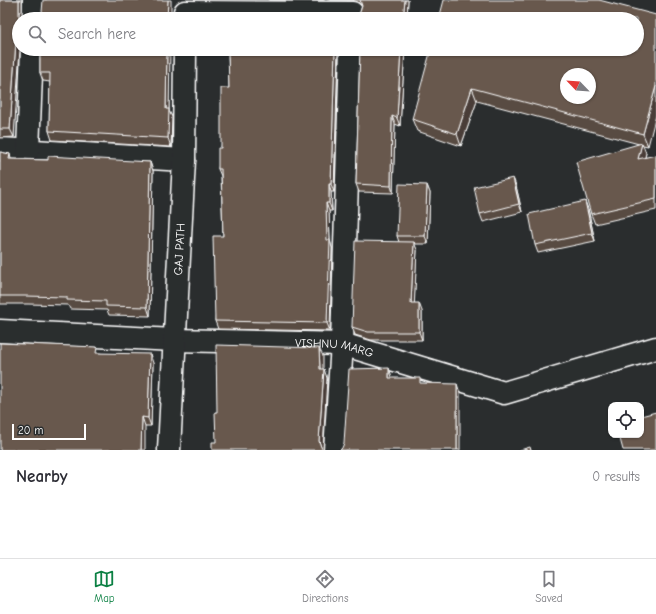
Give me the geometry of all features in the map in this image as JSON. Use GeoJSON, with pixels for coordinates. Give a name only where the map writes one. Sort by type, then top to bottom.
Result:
{"type":"FeatureCollection","features":[{"type":"Feature","properties":{"kind":"street"},"geometry":{"type":"LineString","coordinates":[[33,12],[34,0]]}},
{"type":"Feature","properties":{"kind":"street"},"geometry":{"type":"LineString","coordinates":[[185,10],[353,11]]}},
{"type":"Feature","properties":{"kind":"street"},"geometry":{"type":"LineString","coordinates":[[28,150],[32,56]]}},
{"type":"Feature","properties":{"kind":"street","name":"GAJ PATH"},"geometry":{"type":"LineString","coordinates":[[169,450],[184,160],[185,56]]}},
{"type":"Feature","properties":{"kind":"street"},"geometry":{"type":"LineString","coordinates":[[335,450],[342,344],[351,56]]}},
{"type":"Feature","properties":{"kind":"street"},"geometry":{"type":"LineString","coordinates":[[0,149],[184,160]]}},
{"type":"Feature","properties":{"kind":"street","name":"VISHNU MARG"},"geometry":{"type":"LineString","coordinates":[[0,331],[174,340],[342,344],[504,392],[656,348]]}},
{"type":"Feature","properties":{"kind":"building"},"geometry":{"type":"Polygon","coordinates":[[[0,0],[19,0],[19,12],[12,12],[12,56],[15,56],[10,129],[0,129],[0,0]]]}},
{"type":"Feature","properties":{"kind":"building"},"geometry":{"type":"Polygon","coordinates":[[[43,0],[168,0],[167,12],[42,12],[43,0]]]}},
{"type":"Feature","properties":{"kind":"building"},"geometry":{"type":"Polygon","coordinates":[[[360,0],[405,0],[404,12],[360,12],[362,6],[360,0]]]}},
{"type":"Feature","properties":{"kind":"building"},"geometry":{"type":"Polygon","coordinates":[[[444,0],[599,0],[656,15],[656,86],[643,134],[472,88],[457,134],[412,119],[429,56],[644,56],[644,12],[441,12],[444,0]]]}},
{"type":"Feature","properties":{"kind":"building"},"geometry":{"type":"Polygon","coordinates":[[[40,56],[167,56],[166,109],[169,109],[168,138],[49,131],[50,73],[40,73],[40,56]]]}},
{"type":"Feature","properties":{"kind":"building"},"geometry":{"type":"Polygon","coordinates":[[[228,56],[335,56],[331,184],[329,184],[329,203],[326,203],[327,240],[330,240],[327,323],[215,321],[213,236],[223,236],[221,169],[218,169],[218,148],[221,148],[221,88],[229,88],[228,56]]]}},
{"type":"Feature","properties":{"kind":"building"},"geometry":{"type":"Polygon","coordinates":[[[360,56],[401,56],[397,118],[392,116],[391,186],[356,184],[360,56]]]}},
{"type":"Feature","properties":{"kind":"building"},"geometry":{"type":"Polygon","coordinates":[[[642,143],[638,159],[656,155],[656,199],[591,214],[576,162],[642,143]]]}},
{"type":"Feature","properties":{"kind":"building"},"geometry":{"type":"Polygon","coordinates":[[[0,152],[10,154],[9,159],[48,160],[48,156],[150,162],[147,307],[106,306],[106,301],[67,300],[67,297],[0,296],[0,152]]]}},
{"type":"Feature","properties":{"kind":"building"},"geometry":{"type":"Polygon","coordinates":[[[513,178],[519,204],[480,214],[474,187],[513,178]]]}},
{"type":"Feature","properties":{"kind":"building"},"geometry":{"type":"Polygon","coordinates":[[[399,184],[427,185],[425,236],[397,236],[399,184]]]}},
{"type":"Feature","properties":{"kind":"building"},"geometry":{"type":"Polygon","coordinates":[[[585,201],[592,233],[535,245],[529,214],[585,201]]]}},
{"type":"Feature","properties":{"kind":"building"},"geometry":{"type":"Polygon","coordinates":[[[355,241],[414,242],[411,303],[419,303],[419,332],[368,332],[352,327],[355,241]]]}},
{"type":"Feature","properties":{"kind":"building"},"geometry":{"type":"Polygon","coordinates":[[[0,343],[97,347],[96,353],[150,354],[148,418],[142,417],[141,450],[0,450],[0,343]]]}},
{"type":"Feature","properties":{"kind":"building"},"geometry":{"type":"Polygon","coordinates":[[[216,345],[319,348],[320,369],[324,369],[319,441],[323,450],[212,450],[212,442],[216,442],[216,345]]]}},
{"type":"Feature","properties":{"kind":"building"},"geometry":{"type":"Polygon","coordinates":[[[389,368],[389,378],[420,378],[420,383],[457,384],[457,450],[340,450],[344,443],[349,369],[389,368]]]}},
{"type":"Feature","properties":{"kind":"building"},"geometry":{"type":"Polygon","coordinates":[[[656,412],[656,450],[623,450],[620,438],[644,438],[644,415],[656,412]]]}},
{"type":"Feature","properties":{"kind":"building"},"geometry":{"type":"Polygon","coordinates":[[[530,447],[531,450],[520,450],[530,447]]]}}]}
